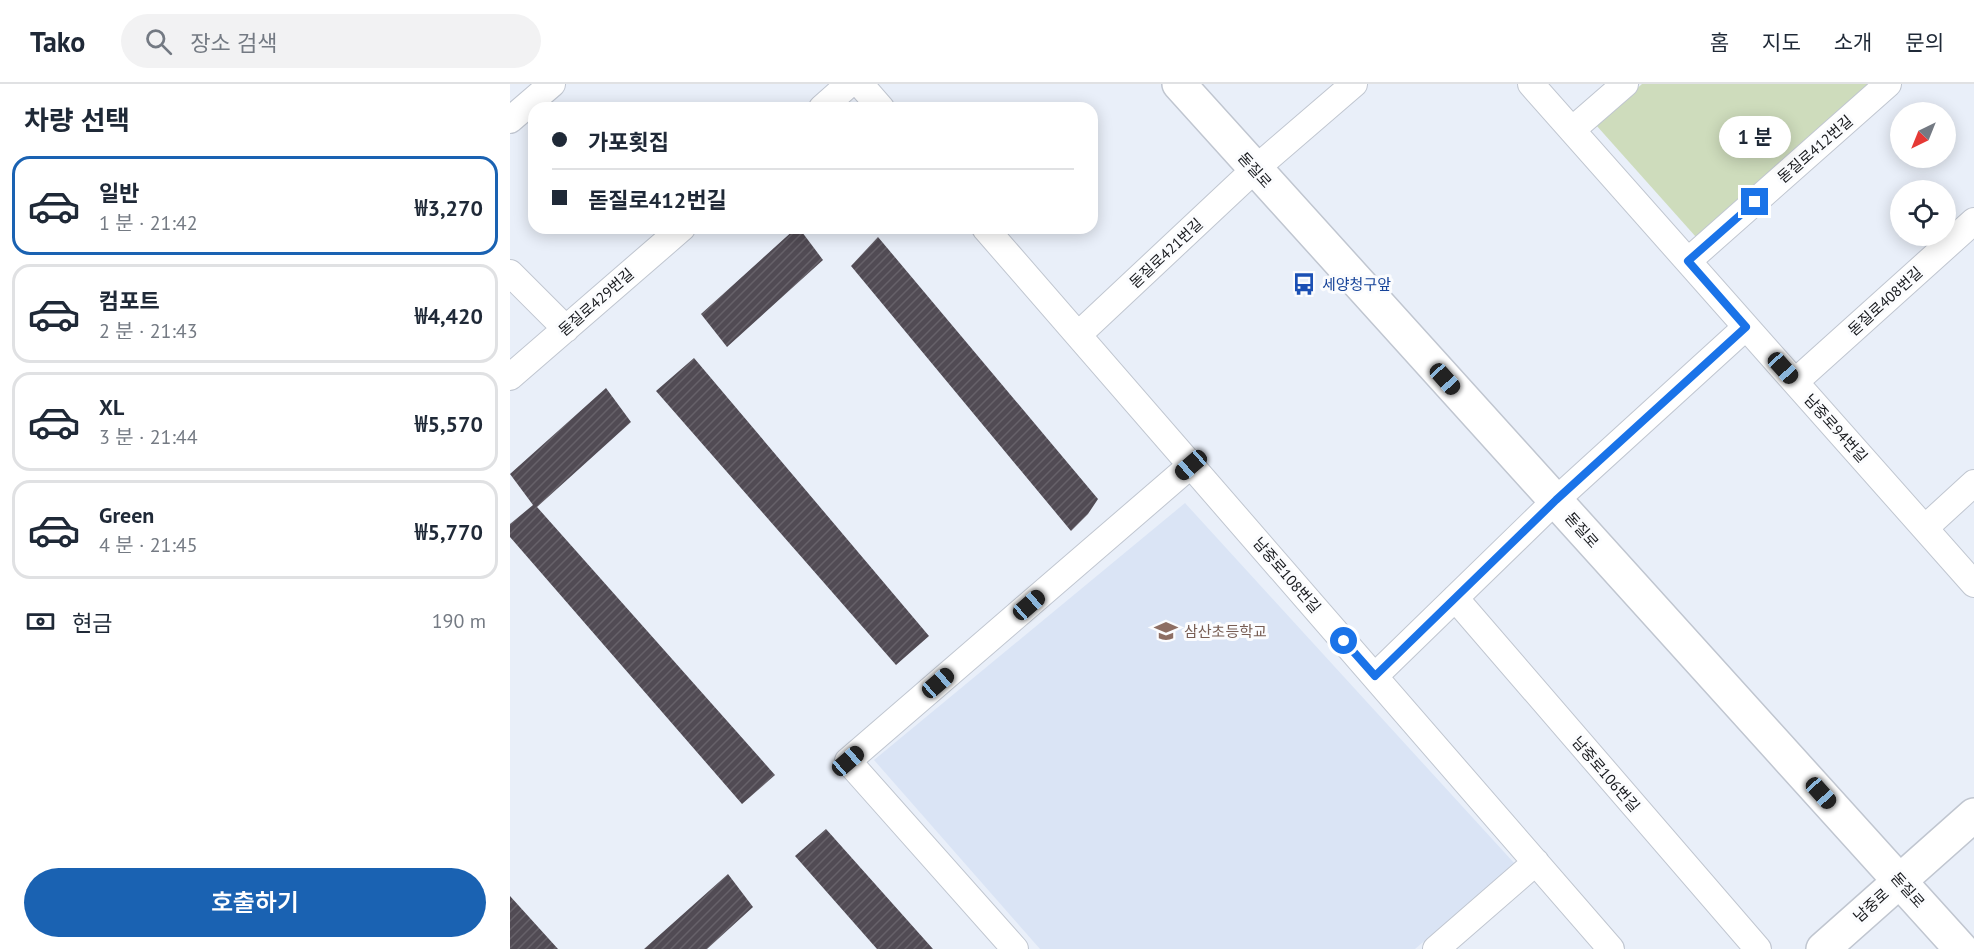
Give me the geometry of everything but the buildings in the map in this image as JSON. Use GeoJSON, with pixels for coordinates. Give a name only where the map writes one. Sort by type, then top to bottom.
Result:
{"type":"FeatureCollection","features":[{"type":"Feature","properties":{"kind":"main road","name":"돋질로"},"geometry":{"type":"LineString","coordinates":[[1179,84],[1254,170],[1556,500],[1961,949]]}},
{"type":"Feature","properties":{"kind":"main road","name":"남중로"},"geometry":{"type":"LineString","coordinates":[[1823,949],[1899,879],[1974,815]]}},
{"type":"Feature","properties":{"kind":"street"},"geometry":{"type":"LineString","coordinates":[[531,102],[552,84]]}},
{"type":"Feature","properties":{"kind":"street"},"geometry":{"type":"LineString","coordinates":[[829,102],[849,84]]}},
{"type":"Feature","properties":{"kind":"street"},"geometry":{"type":"LineString","coordinates":[[860,84],[876,102]]}},
{"type":"Feature","properties":{"kind":"street","name":"돋질로421번길"},"geometry":{"type":"LineString","coordinates":[[1078,335],[1254,170],[1354,84]]}},
{"type":"Feature","properties":{"kind":"street","name":"남중로94번길"},"geometry":{"type":"LineString","coordinates":[[1531,84],[1974,584]]}},
{"type":"Feature","properties":{"kind":"street"},"geometry":{"type":"LineString","coordinates":[[1572,130],[1625,84]]}},
{"type":"Feature","properties":{"kind":"street","name":"돋질로412번길"},"geometry":{"type":"LineString","coordinates":[[1688,261],[1888,84]]}},
{"type":"Feature","properties":{"kind":"street"},"geometry":{"type":"LineString","coordinates":[[510,120],[528,105]]}},
{"type":"Feature","properties":{"kind":"street","name":"돋질로408번길"},"geometry":{"type":"LineString","coordinates":[[1795,382],[1974,221]]}},
{"type":"Feature","properties":{"kind":"street","name":"돋질로429번길"},"geometry":{"type":"LineString","coordinates":[[510,377],[675,234]]}},
{"type":"Feature","properties":{"kind":"street","name":"남중로108번길"},"geometry":{"type":"LineString","coordinates":[[990,234],[1611,949]]}},
{"type":"Feature","properties":{"kind":"street"},"geometry":{"type":"LineString","coordinates":[[510,273],[566,328]]}},
{"type":"Feature","properties":{"kind":"street"},"geometry":{"type":"LineString","coordinates":[[1375,676],[1556,500],[1746,327]]}},
{"type":"Feature","properties":{"kind":"street"},"geometry":{"type":"LineString","coordinates":[[1015,949],[848,761],[1191,465]]}},
{"type":"Feature","properties":{"kind":"street"},"geometry":{"type":"LineString","coordinates":[[1925,528],[1974,483]]}},
{"type":"Feature","properties":{"kind":"street","name":"남중로106번길"},"geometry":{"type":"LineString","coordinates":[[1455,598],[1758,949]]}},
{"type":"Feature","properties":{"kind":"street"},"geometry":{"type":"LineString","coordinates":[[1436,949],[1536,862]]}},
{"type":"Feature","properties":{"kind":"shaded area","name":"삼산초등학교"},"geometry":{"type":"Polygon","coordinates":[[[1185,503],[1515,864],[1415,949],[1040,949],[874,760],[1185,503]]]}},
{"type":"Feature","properties":{"kind":"green space"},"geometry":{"type":"Polygon","coordinates":[[[1642,84],[1870,84],[1696,237],[1596,125],[1642,84]]]}},
{"type":"Feature","properties":{"kind":"place","name":"세양청구앞"},"geometry":{"type":"Point","coordinates":[1304,284]}},
{"type":"Feature","properties":{"kind":"place","name":"삼산초등학교"},"geometry":{"type":"Point","coordinates":[1166,631]}},
{"type":"Feature","properties":{"kind":"route"},"geometry":{"type":"LineString","coordinates":[[1344,641],[1375,676],[1556,500],[1746,327],[1688,261],[1755,202]]}}]}
